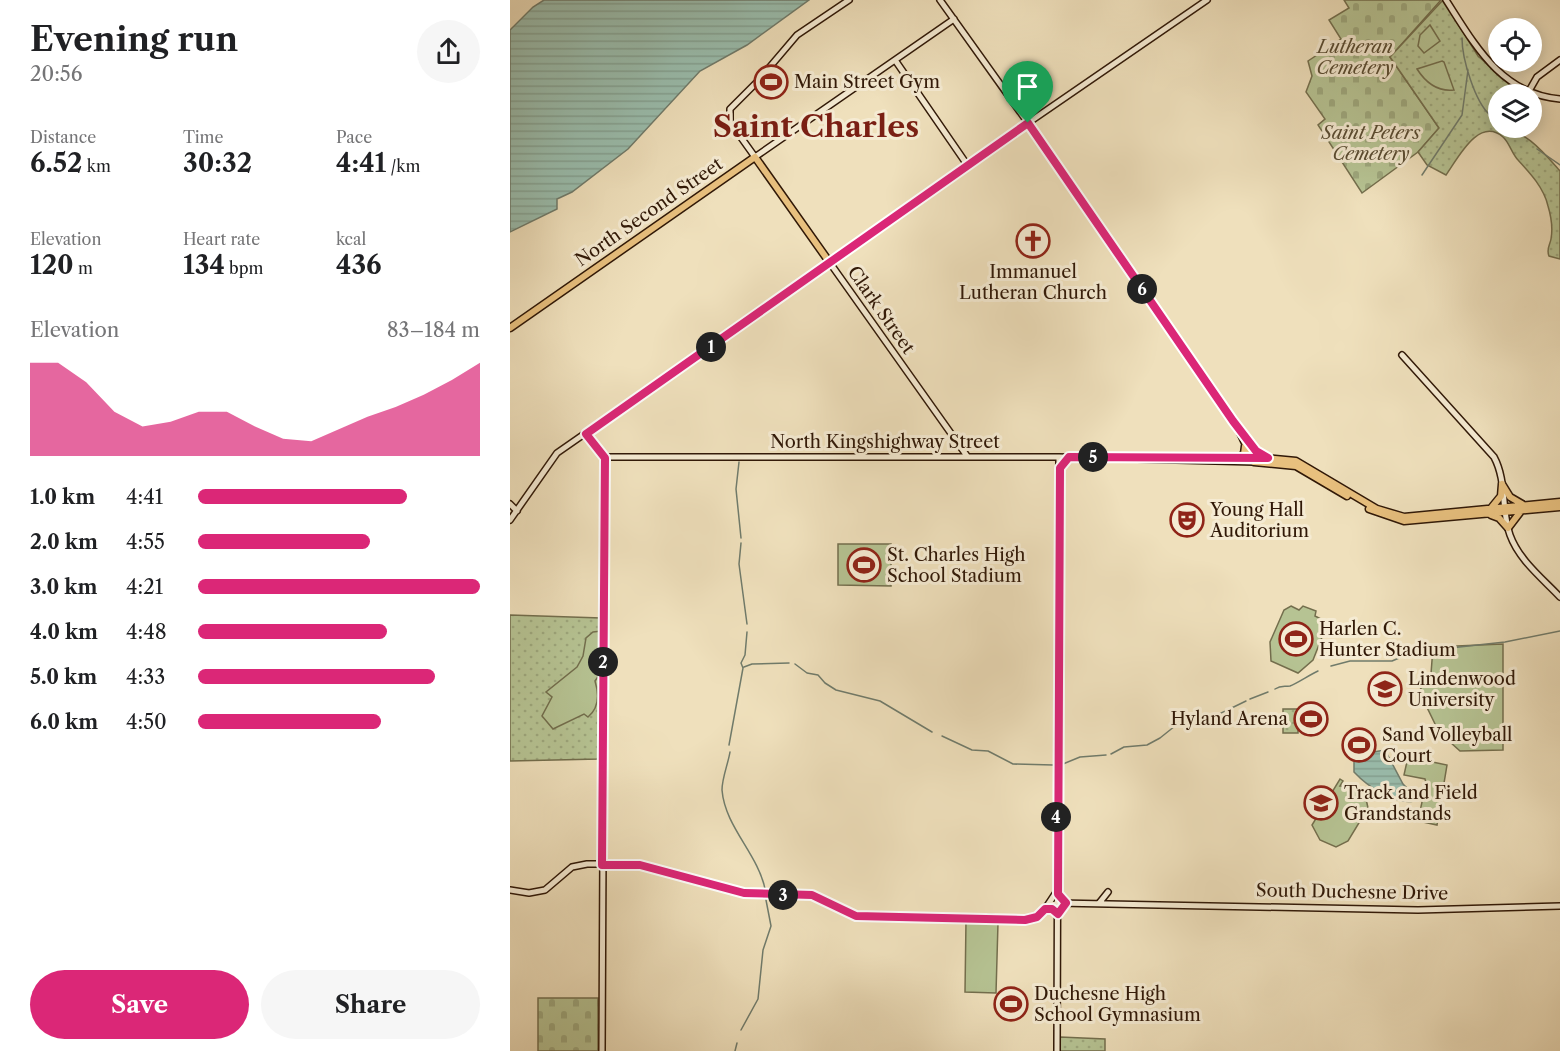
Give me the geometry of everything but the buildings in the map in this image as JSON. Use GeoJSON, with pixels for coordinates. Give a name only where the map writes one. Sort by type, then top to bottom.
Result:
{"type":"FeatureCollection","features":[{"type":"Feature","properties":{"kind":"main road","name":"Clark Street"},"geometry":{"type":"LineString","coordinates":[[849,0],[797,35],[757,82],[731,106],[728,114],[730,122],[967,456]]}},
{"type":"Feature","properties":{"kind":"main road"},"geometry":{"type":"LineString","coordinates":[[940,0],[1028,123],[1241,432],[1256,451],[1268,458]]}},
{"type":"Feature","properties":{"kind":"main road"},"geometry":{"type":"LineString","coordinates":[[510,520],[556,454],[1207,0]]}},
{"type":"Feature","properties":{"kind":"main road"},"geometry":{"type":"LineString","coordinates":[[1446,0],[1480,54],[1501,75],[1514,84]]}},
{"type":"Feature","properties":{"kind":"main road","name":"North Second Street"},"geometry":{"type":"LineString","coordinates":[[510,328],[954,19]]}},
{"type":"Feature","properties":{"kind":"main road"},"geometry":{"type":"LineString","coordinates":[[895,60],[968,166]]}},
{"type":"Feature","properties":{"kind":"main road"},"geometry":{"type":"LineString","coordinates":[[1525,84],[1560,60]]}},
{"type":"Feature","properties":{"kind":"main road"},"geometry":{"type":"LineString","coordinates":[[1533,84],[1536,78]]}},
{"type":"Feature","properties":{"kind":"main road"},"geometry":{"type":"LineString","coordinates":[[1542,95],[1560,99]]}},
{"type":"Feature","properties":{"kind":"main road"},"geometry":{"type":"LineString","coordinates":[[1402,355],[1488,449],[1498,464],[1508,528],[1519,553],[1560,597]]}},
{"type":"Feature","properties":{"kind":"main road"},"geometry":{"type":"LineString","coordinates":[[1238,458],[1244,454],[1246,448],[1241,432]]}},
{"type":"Feature","properties":{"kind":"main road"},"geometry":{"type":"LineString","coordinates":[[1241,432],[1254,459]]}},
{"type":"Feature","properties":{"kind":"main road"},"geometry":{"type":"LineString","coordinates":[[586,434],[605,458],[602,1051]]}},
{"type":"Feature","properties":{"kind":"main road","name":"North Kingshighway Street"},"geometry":{"type":"LineString","coordinates":[[605,458],[967,456],[1214,459]]}},
{"type":"Feature","properties":{"kind":"main road"},"geometry":{"type":"LineString","coordinates":[[1057,1051],[1059,457]]}},
{"type":"Feature","properties":{"kind":"main road"},"geometry":{"type":"LineString","coordinates":[[1060,468],[1069,457]]}},
{"type":"Feature","properties":{"kind":"main road"},"geometry":{"type":"LineString","coordinates":[[1214,459],[1254,459],[1296,466],[1376,513],[1394,519],[1416,521],[1505,509]]}},
{"type":"Feature","properties":{"kind":"main road"},"geometry":{"type":"LineString","coordinates":[[1214,459],[1290,459],[1309,466],[1366,503],[1397,516],[1416,517],[1491,508],[1560,507]]}},
{"type":"Feature","properties":{"kind":"main road"},"geometry":{"type":"LineString","coordinates":[[1491,508],[1498,501],[1502,484]]}},
{"type":"Feature","properties":{"kind":"main road"},"geometry":{"type":"LineString","coordinates":[[1502,484],[1513,500],[1525,508]]}},
{"type":"Feature","properties":{"kind":"main road"},"geometry":{"type":"LineString","coordinates":[[1508,528],[1525,508],[1560,502]]}},
{"type":"Feature","properties":{"kind":"main road"},"geometry":{"type":"LineString","coordinates":[[510,504],[517,511]]}},
{"type":"Feature","properties":{"kind":"main road"},"geometry":{"type":"LineString","coordinates":[[1478,514],[1499,518],[1508,528]]}},
{"type":"Feature","properties":{"kind":"main road"},"geometry":{"type":"LineString","coordinates":[[510,891],[529,893],[545,890],[564,872],[575,867],[640,865],[744,893],[812,895],[856,916],[1025,920],[1037,917],[1058,892]]}},
{"type":"Feature","properties":{"kind":"main road"},"geometry":{"type":"LineString","coordinates":[[1058,892],[1066,903],[1058,914]]}},
{"type":"Feature","properties":{"kind":"main road"},"geometry":{"type":"LineString","coordinates":[[1099,903],[1108,892]]}},
{"type":"Feature","properties":{"kind":"main road"},"geometry":{"type":"LineString","coordinates":[[1045,909],[1058,903]]}},
{"type":"Feature","properties":{"kind":"main road","name":"South Duchesne Drive"},"geometry":{"type":"LineString","coordinates":[[1058,903],[1418,910],[1560,906]]}},
{"type":"Feature","properties":{"kind":"main road"},"geometry":{"type":"LineString","coordinates":[[1045,909],[1052,909],[1058,914]]}},
{"type":"Feature","properties":{"kind":"green space"},"geometry":{"type":"Polygon","coordinates":[[[1344,0],[1441,0],[1390,57],[1439,128],[1418,152],[1362,193],[1318,125],[1325,119],[1306,92],[1312,76],[1308,61],[1341,39],[1329,20],[1349,8],[1344,0]]]}},
{"type":"Feature","properties":{"kind":"green space"},"geometry":{"type":"Polygon","coordinates":[[[1443,0],[1478,56],[1488,65],[1488,72],[1497,72],[1510,84],[1488,84],[1488,132],[1478,135],[1470,142],[1446,175],[1427,165],[1418,152],[1439,128],[1390,57],[1443,0]]]}},
{"type":"Feature","properties":{"kind":"green space"},"geometry":{"type":"Polygon","coordinates":[[[1430,25],[1440,41],[1424,53],[1418,46],[1420,35],[1430,25]]]}},
{"type":"Feature","properties":{"kind":"green space"},"geometry":{"type":"Polygon","coordinates":[[[1442,61],[1454,90],[1442,90],[1433,86],[1417,69],[1442,61]]]}},
{"type":"Feature","properties":{"kind":"green space"},"geometry":{"type":"Polygon","coordinates":[[[1504,138],[1526,138],[1560,171],[1560,259],[1548,254],[1552,226],[1546,199],[1540,187],[1504,138]]]}},
{"type":"Feature","properties":{"kind":"green space","name":"St. Charles High School Stadium"},"geometry":{"type":"Polygon","coordinates":[[[838,544],[891,544],[891,586],[838,585],[838,544]]]}},
{"type":"Feature","properties":{"kind":"green space","name":"Harlen C. Hunter Stadium"},"geometry":{"type":"Polygon","coordinates":[[[1291,606],[1299,610],[1303,606],[1316,611],[1315,616],[1323,620],[1326,627],[1313,660],[1298,673],[1271,661],[1270,642],[1284,610],[1291,606]]]}},
{"type":"Feature","properties":{"kind":"green space"},"geometry":{"type":"Polygon","coordinates":[[[510,615],[601,618],[599,759],[510,761],[510,615]]]}},
{"type":"Feature","properties":{"kind":"green space"},"geometry":{"type":"Polygon","coordinates":[[[601,631],[600,674],[595,681],[596,705],[588,717],[584,714],[553,729],[542,716],[552,697],[546,692],[577,667],[583,656],[586,638],[593,632],[601,631]]]}},
{"type":"Feature","properties":{"kind":"green space"},"geometry":{"type":"Polygon","coordinates":[[[1503,644],[1503,750],[1460,751],[1439,732],[1419,691],[1431,674],[1433,647],[1503,644]]]}},
{"type":"Feature","properties":{"kind":"green space"},"geometry":{"type":"Polygon","coordinates":[[[1283,709],[1298,709],[1298,733],[1283,733],[1283,709]]]}},
{"type":"Feature","properties":{"kind":"green space"},"geometry":{"type":"Polygon","coordinates":[[[1408,757],[1447,765],[1437,825],[1418,821],[1426,783],[1425,779],[1404,775],[1408,757]]]}},
{"type":"Feature","properties":{"kind":"green space"},"geometry":{"type":"Polygon","coordinates":[[[1340,779],[1343,781],[1340,786],[1350,787],[1362,794],[1368,808],[1348,841],[1336,847],[1320,840],[1312,825],[1340,779]]]}},
{"type":"Feature","properties":{"kind":"green space"},"geometry":{"type":"Polygon","coordinates":[[[966,921],[998,923],[996,993],[965,992],[966,921]]]}},
{"type":"Feature","properties":{"kind":"green space"},"geometry":{"type":"Polygon","coordinates":[[[538,998],[598,998],[598,1051],[538,1051],[538,998]]]}},
{"type":"Feature","properties":{"kind":"green space"},"geometry":{"type":"Polygon","coordinates":[[[1060,1037],[1105,1039],[1105,1051],[1060,1051],[1060,1037]]]}},
{"type":"Feature","properties":{"kind":"shaded area"},"geometry":{"type":"Polygon","coordinates":[[[544,0],[809,0],[747,45],[700,71],[628,149],[572,192],[557,199],[557,209],[510,232],[510,30],[533,7],[544,0]]]}},
{"type":"Feature","properties":{"kind":"shaded area"},"geometry":{"type":"Polygon","coordinates":[[[1385,750],[1403,784],[1412,793],[1414,801],[1407,802],[1390,798],[1354,772],[1354,760],[1367,753],[1385,750]]]}},
{"type":"Feature","properties":{"kind":"waterway"},"geometry":{"type":"LineString","coordinates":[[1462,38],[1470,80],[1488,113]]}},
{"type":"Feature","properties":{"kind":"waterway"},"geometry":{"type":"LineString","coordinates":[[1422,175],[1462,115],[1468,70]]}},
{"type":"Feature","properties":{"kind":"waterway"},"geometry":{"type":"LineString","coordinates":[[1537,149],[1560,165]]}},
{"type":"Feature","properties":{"kind":"waterway"},"geometry":{"type":"LineString","coordinates":[[739,462],[736,489],[741,538]]}},
{"type":"Feature","properties":{"kind":"waterway"},"geometry":{"type":"LineString","coordinates":[[741,543],[739,564],[747,624]]}},
{"type":"Feature","properties":{"kind":"waterway"},"geometry":{"type":"LineString","coordinates":[[1441,649],[1505,642],[1560,631]]}},
{"type":"Feature","properties":{"kind":"waterway"},"geometry":{"type":"LineString","coordinates":[[729,745],[747,632]]}},
{"type":"Feature","properties":{"kind":"waterway"},"geometry":{"type":"LineString","coordinates":[[1331,666],[1350,661],[1392,661],[1423,648]]}},
{"type":"Feature","properties":{"kind":"waterway"},"geometry":{"type":"LineString","coordinates":[[744,667],[752,664],[789,663]]}},
{"type":"Feature","properties":{"kind":"waterway"},"geometry":{"type":"LineString","coordinates":[[795,664],[807,673],[818,675],[836,690],[880,701],[932,732]]}},
{"type":"Feature","properties":{"kind":"waterway"},"geometry":{"type":"LineString","coordinates":[[1275,689],[1293,685],[1318,671]]}},
{"type":"Feature","properties":{"kind":"waterway"},"geometry":{"type":"LineString","coordinates":[[1250,699],[1268,692]]}},
{"type":"Feature","properties":{"kind":"waterway"},"geometry":{"type":"LineString","coordinates":[[1111,754],[1124,747],[1147,745],[1180,722],[1209,719],[1246,701]]}},
{"type":"Feature","properties":{"kind":"waterway"},"geometry":{"type":"LineString","coordinates":[[942,736],[972,750],[988,751],[1013,764],[1053,765]]}},
{"type":"Feature","properties":{"kind":"waterway"},"geometry":{"type":"LineString","coordinates":[[730,752],[722,785],[724,803],[735,828],[756,864],[765,889]]}},
{"type":"Feature","properties":{"kind":"waterway"},"geometry":{"type":"LineString","coordinates":[[1063,764],[1080,757],[1106,755]]}},
{"type":"Feature","properties":{"kind":"waterway"},"geometry":{"type":"LineString","coordinates":[[741,1030],[758,999],[763,950],[771,926],[766,900]]}},
{"type":"Feature","properties":{"kind":"waterway"},"geometry":{"type":"LineString","coordinates":[[735,1051],[737,1043]]}},
{"type":"Feature","properties":{"kind":"place","name":"Main Street Gym"},"geometry":{"type":"Point","coordinates":[771,82]}},
{"type":"Feature","properties":{"kind":"place","name":"Immanuel Lutheran Church"},"geometry":{"type":"Point","coordinates":[1033,241]}},
{"type":"Feature","properties":{"kind":"place","name":"Young Hall Auditorium"},"geometry":{"type":"Point","coordinates":[1187,520]}},
{"type":"Feature","properties":{"kind":"place","name":"St. Charles High School Stadium"},"geometry":{"type":"Point","coordinates":[864,565]}},
{"type":"Feature","properties":{"kind":"place","name":"Harlen C. Hunter Stadium"},"geometry":{"type":"Point","coordinates":[1296,639]}},
{"type":"Feature","properties":{"kind":"place","name":"Lindenwood University"},"geometry":{"type":"Point","coordinates":[1385,689]}},
{"type":"Feature","properties":{"kind":"place","name":"Hyland Arena"},"geometry":{"type":"Point","coordinates":[1311,719]}},
{"type":"Feature","properties":{"kind":"place","name":"Sand Volleyball Court"},"geometry":{"type":"Point","coordinates":[1359,745]}},
{"type":"Feature","properties":{"kind":"place","name":"Track and Field Grandstands"},"geometry":{"type":"Point","coordinates":[1321,803]}},
{"type":"Feature","properties":{"kind":"place","name":"Duchesne High School Gymnasium"},"geometry":{"type":"Point","coordinates":[1011,1004]}},
{"type":"Feature","properties":{"kind":"district","name":"Saint Charles"},"geometry":{"type":"Point","coordinates":[816,127]}},
{"type":"Feature","properties":{"kind":"route"},"geometry":{"type":"LineString","coordinates":[[1028,123],[1239,430],[1259,454],[1268,458],[1069,457],[1062,463],[1060,468],[1056,827],[1058,894],[1066,903],[1058,914],[1052,909],[1045,909],[1037,917],[1025,920],[994,920],[981,917],[856,916],[812,895],[744,893],[640,865],[602,865],[605,458],[586,434],[929,195],[1028,123]]}},
{"type":"Feature","properties":{"kind":"park label","name":"Lutheran Cemetery"},"geometry":{"type":"Point","coordinates":[1355,57]}},
{"type":"Feature","properties":{"kind":"park label","name":"Saint Peters Cemetery"},"geometry":{"type":"Point","coordinates":[1371,143]}}]}
